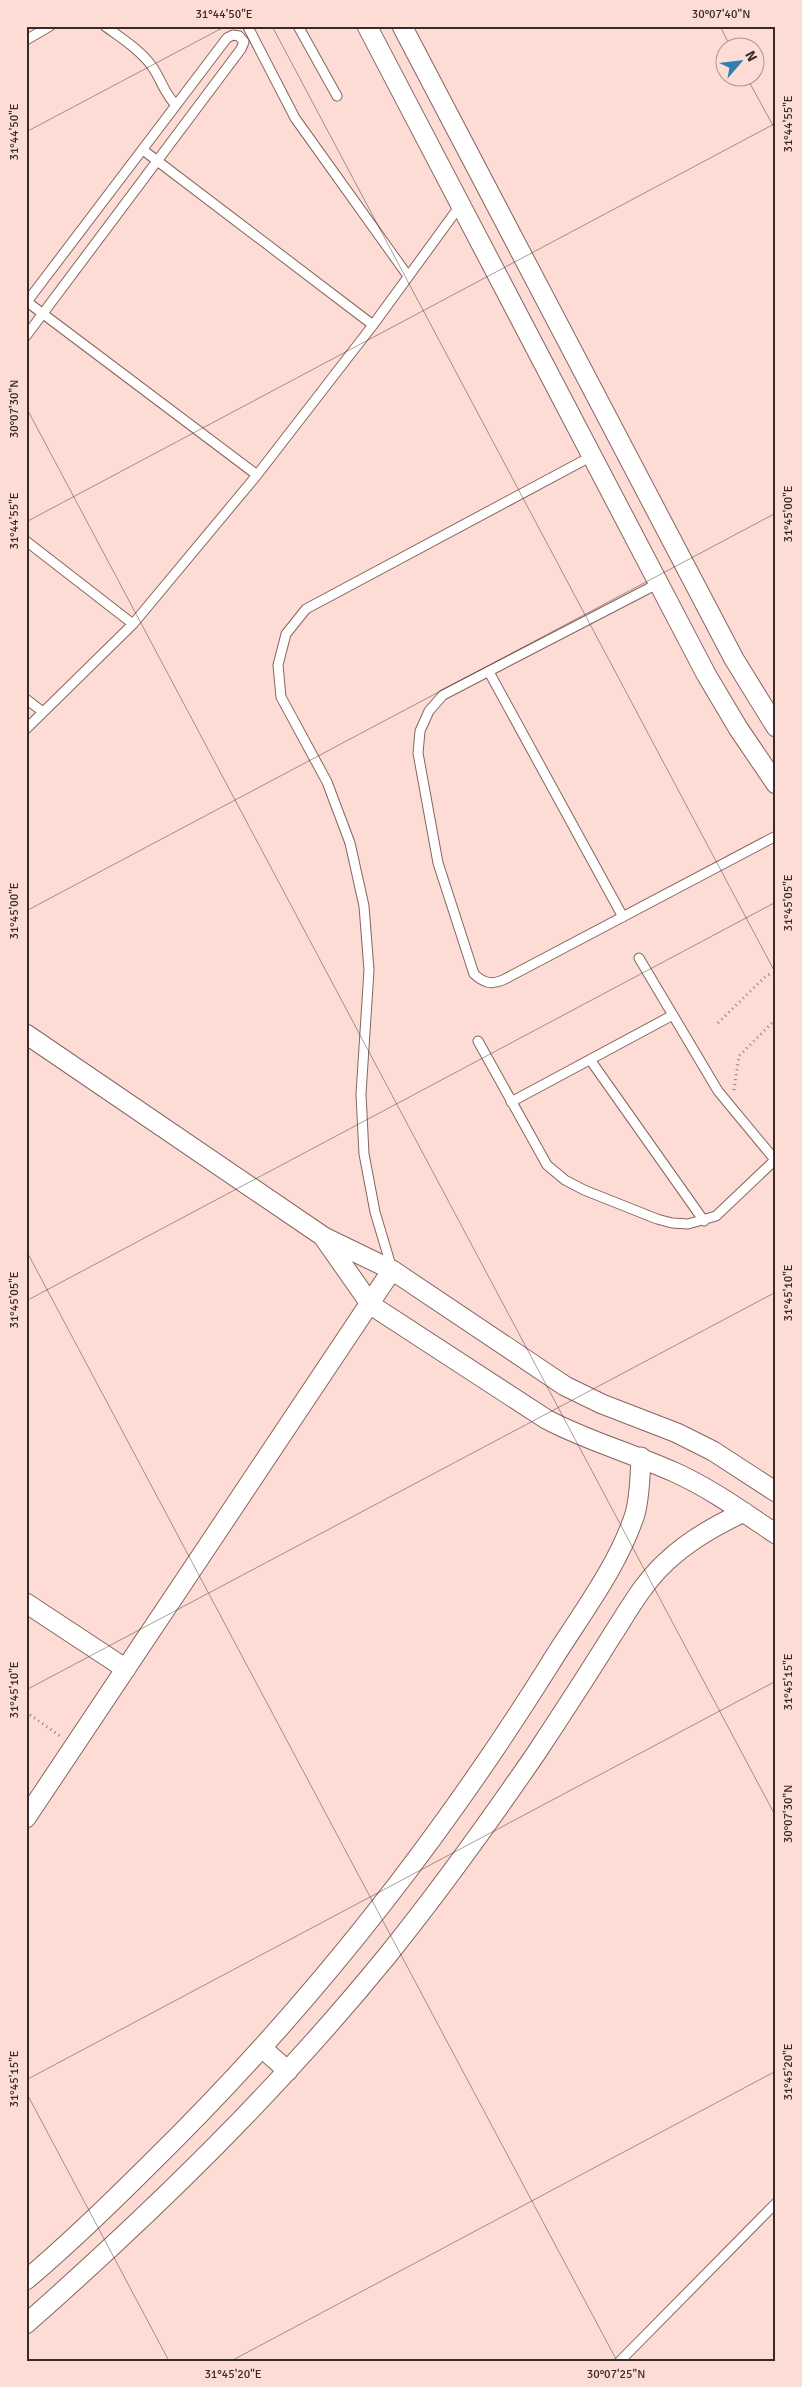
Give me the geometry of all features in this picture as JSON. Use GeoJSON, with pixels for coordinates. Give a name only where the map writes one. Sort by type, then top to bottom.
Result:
{"type":"FeatureCollection","features":[{"type":"Feature","properties":{"kind":"street"},"geometry":{"type":"LineString","coordinates":[[367,26],[459,207],[554,382],[706,674],[738,728],[776,784]]}},
{"type":"Feature","properties":{"kind":"street"},"geometry":{"type":"LineString","coordinates":[[402,26],[481,180],[734,659],[776,727]]}},
{"type":"Feature","properties":{"kind":"street"},"geometry":{"type":"LineString","coordinates":[[459,207],[481,180]]}},
{"type":"Feature","properties":{"kind":"street"},"geometry":{"type":"LineString","coordinates":[[554,382],[581,368]]}},
{"type":"Feature","properties":{"kind":"street"},"geometry":{"type":"LineString","coordinates":[[706,674],[734,659]]}},
{"type":"Feature","properties":{"kind":"street"},"geometry":{"type":"LineString","coordinates":[[26,1034],[324,1237],[392,1270],[565,1386],[602,1404],[677,1433],[714,1451],[776,1492]]}},
{"type":"Feature","properties":{"kind":"street"},"geometry":{"type":"LineString","coordinates":[[324,1237],[371,1305],[546,1420],[576,1435],[641,1457],[711,1491],[776,1534]]}},
{"type":"Feature","properties":{"kind":"street"},"geometry":{"type":"LineString","coordinates":[[26,1818],[371,1305],[392,1270]]}},
{"type":"Feature","properties":{"kind":"street"},"geometry":{"type":"LineString","coordinates":[[26,2280],[111,2203],[188,2127],[262,2048],[359,1934],[450,1814],[532,1692],[626,1538],[635,1512],[640,1485],[641,1457]]}},
{"type":"Feature","properties":{"kind":"street"},"geometry":{"type":"LineString","coordinates":[[26,2324],[150,2212],[204,2160],[288,2071],[386,1957],[479,1838],[645,1585],[666,1562],[689,1542],[716,1525],[744,1512]]}},
{"type":"Feature","properties":{"kind":"street"},"geometry":{"type":"LineString","coordinates":[[26,1603],[126,1669]]}},
{"type":"Feature","properties":{"kind":"street"},"geometry":{"type":"LineString","coordinates":[[262,2048],[288,2071]]}},
{"type":"Feature","properties":{"kind":"lane"},"geometry":{"type":"LineString","coordinates":[[26,40],[50,26]]}},
{"type":"Feature","properties":{"kind":"lane"},"geometry":{"type":"LineString","coordinates":[[105,26],[141,53],[152,66],[168,97],[176,105]]}},
{"type":"Feature","properties":{"kind":"lane"},"geometry":{"type":"LineString","coordinates":[[298,26],[337,96]]}},
{"type":"Feature","properties":{"kind":"lane"},"geometry":{"type":"LineString","coordinates":[[240,36],[248,27],[296,118],[408,276]]}},
{"type":"Feature","properties":{"kind":"lane"},"geometry":{"type":"LineString","coordinates":[[26,336],[43,314],[158,161],[241,49],[244,42],[240,36],[233,35],[227,38],[27,302],[43,314],[256,475]]}},
{"type":"Feature","properties":{"kind":"lane"},"geometry":{"type":"LineString","coordinates":[[143,150],[373,325]]}},
{"type":"Feature","properties":{"kind":"lane"},"geometry":{"type":"LineString","coordinates":[[26,728],[132,624],[256,475],[373,325],[459,207]]}},
{"type":"Feature","properties":{"kind":"lane"},"geometry":{"type":"LineString","coordinates":[[392,1270],[375,1212],[364,1154],[361,1094],[369,970],[364,906],[350,842],[327,782],[281,697],[278,665],[286,634],[306,609],[333,592],[592,456]]}},
{"type":"Feature","properties":{"kind":"lane"},"geometry":{"type":"LineString","coordinates":[[26,542],[132,624]]}},
{"type":"Feature","properties":{"kind":"lane"},"geometry":{"type":"LineString","coordinates":[[659,583],[443,695],[434,706],[420,731],[418,753],[438,863],[474,974],[482,982],[493,984],[504,980],[776,836]]}},
{"type":"Feature","properties":{"kind":"lane"},"geometry":{"type":"LineString","coordinates":[[489,672],[622,917]]}},
{"type":"Feature","properties":{"kind":"lane"},"geometry":{"type":"LineString","coordinates":[[26,698],[43,712]]}},
{"type":"Feature","properties":{"kind":"lane"},"geometry":{"type":"LineString","coordinates":[[478,1042],[547,1165],[565,1180],[672,1223],[688,1224],[704,1221],[716,1216],[775,1161],[718,1091],[639,958]]}},
{"type":"Feature","properties":{"kind":"lane"},"geometry":{"type":"LineString","coordinates":[[511,1102],[591,1061],[673,1015]]}},
{"type":"Feature","properties":{"kind":"lane"},"geometry":{"type":"LineString","coordinates":[[591,1061],[704,1221]]}},
{"type":"Feature","properties":{"kind":"lane"},"geometry":{"type":"LineString","coordinates":[[620,2361],[776,2203]]}},
{"type":"Feature","properties":{"kind":"path"},"geometry":{"type":"LineString","coordinates":[[718,1023],[767,975],[776,973]]}},
{"type":"Feature","properties":{"kind":"path"},"geometry":{"type":"LineString","coordinates":[[731,1107],[739,1056],[776,1019]]}},
{"type":"Feature","properties":{"kind":"path"},"geometry":{"type":"LineString","coordinates":[[26,1712],[74,1746]]}}]}
